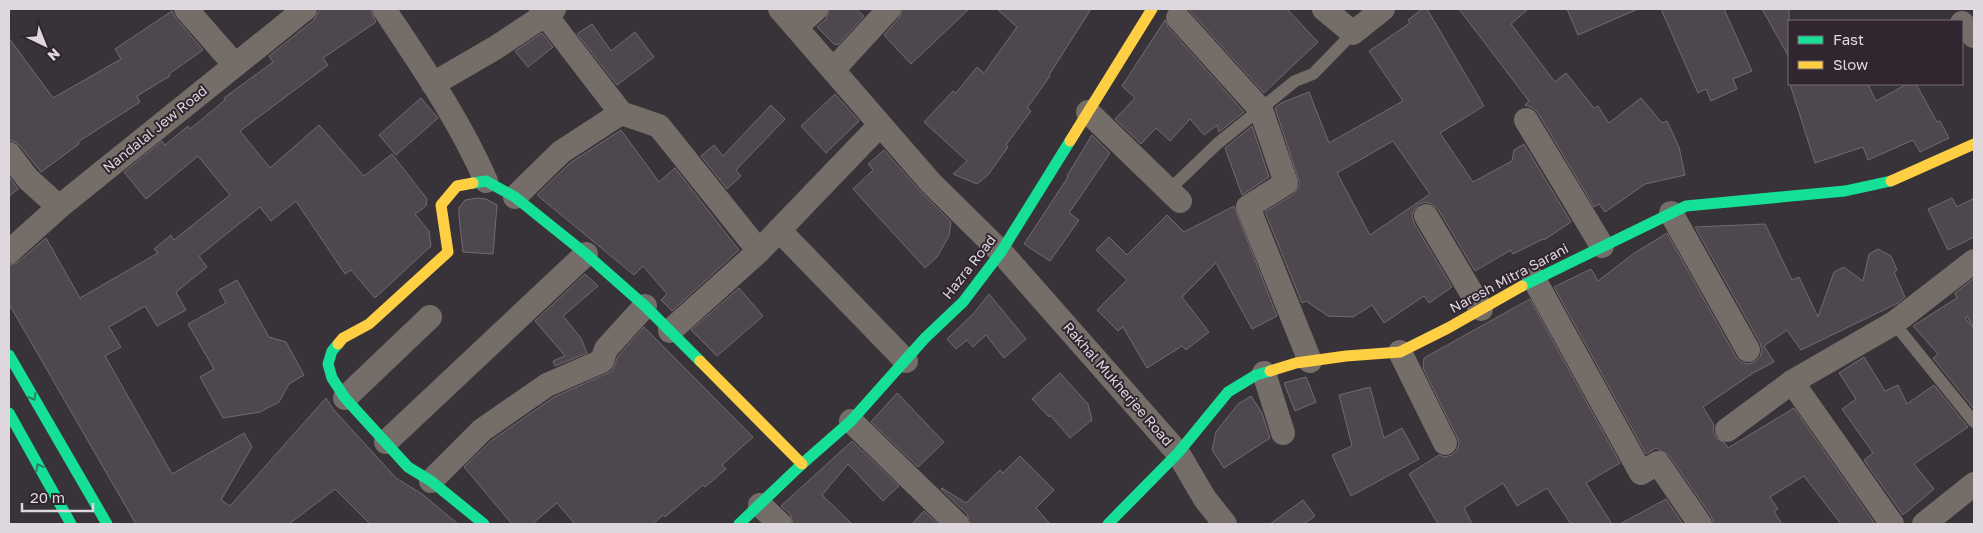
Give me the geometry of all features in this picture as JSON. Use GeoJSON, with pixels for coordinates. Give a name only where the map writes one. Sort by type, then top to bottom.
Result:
{"type":"FeatureCollection","features":[{"type":"Feature","properties":{"kind":"street"},"geometry":{"type":"LineString","coordinates":[[186,9],[235,65]]}},
{"type":"Feature","properties":{"kind":"street","name":"Nandalal Jew Road"},"geometry":{"type":"LineString","coordinates":[[9,252],[59,207],[305,9]]}},
{"type":"Feature","properties":{"kind":"street"},"geometry":{"type":"LineString","coordinates":[[384,9],[454,116],[486,180],[515,197],[586,254],[645,306],[802,464]]}},
{"type":"Feature","properties":{"kind":"street","name":"Rakhal Mukherjee Road"},"geometry":{"type":"LineString","coordinates":[[780,9],[931,183],[1001,252],[1178,454],[1205,499],[1225,524]]}},
{"type":"Feature","properties":{"kind":"street"},"geometry":{"type":"LineString","coordinates":[[796,27],[816,9]]}},
{"type":"Feature","properties":{"kind":"street"},"geometry":{"type":"LineString","coordinates":[[833,70],[889,9]]}},
{"type":"Feature","properties":{"kind":"street","name":"Hazra Road"},"geometry":{"type":"LineString","coordinates":[[739,524],[802,464],[852,421],[925,338],[963,302],[1001,252],[1152,9]]}},
{"type":"Feature","properties":{"kind":"street"},"geometry":{"type":"LineString","coordinates":[[1324,9],[1353,33],[1383,9]]}},
{"type":"Feature","properties":{"kind":"street"},"geometry":{"type":"LineString","coordinates":[[1948,9],[1959,20]]}},
{"type":"Feature","properties":{"kind":"street"},"geometry":{"type":"LineString","coordinates":[[433,84],[495,48],[547,11],[621,113],[659,126],[759,251]]}},
{"type":"Feature","properties":{"kind":"street"},"geometry":{"type":"LineString","coordinates":[[1178,18],[1261,110],[1286,183],[1248,207],[1310,361]]}},
{"type":"Feature","properties":{"kind":"street"},"geometry":{"type":"LineString","coordinates":[[1963,24],[1974,36]]}},
{"type":"Feature","properties":{"kind":"street"},"geometry":{"type":"LineString","coordinates":[[1088,112],[1174,195]]}},
{"type":"Feature","properties":{"kind":"street"},"geometry":{"type":"LineString","coordinates":[[515,197],[561,152],[621,113]]}},
{"type":"Feature","properties":{"kind":"street"},"geometry":{"type":"LineString","coordinates":[[1526,120],[1602,246]]}},
{"type":"Feature","properties":{"kind":"street"},"geometry":{"type":"LineString","coordinates":[[670,331],[759,251],[880,125]]}},
{"type":"Feature","properties":{"kind":"street","name":"Naresh Mitra Sarani"},"geometry":{"type":"LineString","coordinates":[[1108,524],[1178,454],[1228,392],[1256,375],[1296,363],[1400,352],[1534,279],[1686,206],[1845,191],[1895,180],[1974,144]]}},
{"type":"Feature","properties":{"kind":"street"},"geometry":{"type":"LineString","coordinates":[[9,154],[28,179],[59,207]]}},
{"type":"Feature","properties":{"kind":"street"},"geometry":{"type":"LineString","coordinates":[[484,524],[431,481],[408,467],[345,398],[332,378],[328,364],[332,351],[343,338],[369,324],[448,252],[441,204],[456,186],[486,180]]}},
{"type":"Feature","properties":{"kind":"street"},"geometry":{"type":"LineString","coordinates":[[1671,213],[1748,350]]}},
{"type":"Feature","properties":{"kind":"street"},"geometry":{"type":"LineString","coordinates":[[1426,216],[1481,309]]}},
{"type":"Feature","properties":{"kind":"street"},"geometry":{"type":"LineString","coordinates":[[779,230],[906,361]]}},
{"type":"Feature","properties":{"kind":"street"},"geometry":{"type":"LineString","coordinates":[[386,442],[586,254]]}},
{"type":"Feature","properties":{"kind":"street"},"geometry":{"type":"LineString","coordinates":[[1727,430],[1792,382],[1894,323],[1974,260]]}},
{"type":"Feature","properties":{"kind":"street"},"geometry":{"type":"LineString","coordinates":[[1534,279],[1641,473],[1658,463],[1700,524]]}},
{"type":"Feature","properties":{"kind":"street"},"geometry":{"type":"LineString","coordinates":[[431,481],[482,430],[547,385],[602,361],[606,349],[645,306]]}},
{"type":"Feature","properties":{"kind":"street"},"geometry":{"type":"LineString","coordinates":[[345,398],[430,317]]}},
{"type":"Feature","properties":{"kind":"street"},"geometry":{"type":"LineString","coordinates":[[1400,352],[1445,443]]}},
{"type":"Feature","properties":{"kind":"street"},"geometry":{"type":"LineString","coordinates":[[9,355],[107,524]]}},
{"type":"Feature","properties":{"kind":"street"},"geometry":{"type":"LineString","coordinates":[[1264,373],[1283,433]]}},
{"type":"Feature","properties":{"kind":"street"},"geometry":{"type":"LineString","coordinates":[[1792,382],[1892,524]]}},
{"type":"Feature","properties":{"kind":"street"},"geometry":{"type":"LineString","coordinates":[[9,413],[71,524]]}},
{"type":"Feature","properties":{"kind":"street"},"geometry":{"type":"LineString","coordinates":[[852,421],[958,524]]}},
{"type":"Feature","properties":{"kind":"street"},"geometry":{"type":"LineString","coordinates":[[1924,524],[1974,484]]}},
{"type":"Feature","properties":{"kind":"street"},"geometry":{"type":"LineString","coordinates":[[760,505],[780,524]]}},
{"type":"Feature","properties":{"kind":"lane"},"geometry":{"type":"LineString","coordinates":[[1174,195],[1217,144],[1295,81],[1313,74],[1353,33]]}},
{"type":"Feature","properties":{"kind":"lane"},"geometry":{"type":"LineString","coordinates":[[1894,323],[1974,422]]}},
{"type":"Feature","properties":{"kind":"building"},"geometry":{"type":"Polygon","coordinates":[[[322,9],[370,9],[376,22],[323,58],[328,65],[240,131],[270,168],[319,125],[364,176],[392,154],[427,199],[426,206],[415,214],[429,231],[431,246],[375,298],[351,270],[345,274],[296,201],[271,221],[260,207],[199,256],[207,267],[176,292],[186,310],[157,326],[145,306],[109,327],[121,347],[105,356],[172,474],[244,433],[252,447],[221,500],[230,506],[326,398],[333,409],[396,478],[422,494],[458,524],[370,524],[335,489],[289,524],[136,524],[9,304],[9,265],[18,262],[46,238],[80,298],[158,253],[154,249],[171,235],[174,240],[230,195],[198,156],[146,199],[124,172],[162,141],[165,145],[188,126],[190,129],[225,100],[224,98],[273,62],[269,56],[314,20],[322,9]]]}},
{"type":"Feature","properties":{"kind":"building"},"geometry":{"type":"Polygon","coordinates":[[[829,9],[856,9],[864,16],[838,45],[834,44],[817,27],[826,19],[829,9]]]}},
{"type":"Feature","properties":{"kind":"building"},"geometry":{"type":"Polygon","coordinates":[[[902,9],[969,9],[911,64],[884,35],[899,18],[902,9]]]}},
{"type":"Feature","properties":{"kind":"building"},"geometry":{"type":"Polygon","coordinates":[[[997,9],[1091,9],[1050,76],[1027,108],[1031,111],[1006,145],[1008,147],[988,175],[977,184],[953,174],[967,161],[924,122],[953,91],[956,93],[977,67],[984,73],[1017,27],[997,9]]]}},
{"type":"Feature","properties":{"kind":"building"},"geometry":{"type":"Polygon","coordinates":[[[1188,9],[1287,9],[1318,42],[1264,93],[1188,9]]]}},
{"type":"Feature","properties":{"kind":"building"},"geometry":{"type":"Polygon","coordinates":[[[1422,9],[1427,9],[1484,106],[1440,133],[1473,182],[1512,161],[1514,150],[1524,144],[1571,222],[1544,240],[1513,254],[1511,250],[1475,271],[1438,209],[1426,202],[1419,204],[1412,216],[1414,223],[1452,287],[1429,303],[1424,296],[1384,323],[1372,305],[1353,317],[1328,316],[1306,301],[1302,303],[1265,212],[1294,194],[1300,184],[1275,108],[1281,103],[1309,92],[1329,143],[1403,101],[1369,51],[1410,23],[1408,20],[1422,9]],[[1393,141],[1337,173],[1370,235],[1430,194],[1393,141]]]}},
{"type":"Feature","properties":{"kind":"building"},"geometry":{"type":"Polygon","coordinates":[[[1459,9],[1528,9],[1511,24],[1555,82],[1566,73],[1594,108],[1598,106],[1609,123],[1641,98],[1662,123],[1667,121],[1679,147],[1685,175],[1645,184],[1605,212],[1599,204],[1594,207],[1538,113],[1533,108],[1525,105],[1529,101],[1459,9]]]}},
{"type":"Feature","properties":{"kind":"building"},"geometry":{"type":"Polygon","coordinates":[[[1567,9],[1638,9],[1578,35],[1567,9]]]}},
{"type":"Feature","properties":{"kind":"building"},"geometry":{"type":"Polygon","coordinates":[[[1661,9],[1724,9],[1752,71],[1733,79],[1737,89],[1711,101],[1706,89],[1698,93],[1661,9]]]}},
{"type":"Feature","properties":{"kind":"building"},"geometry":{"type":"Polygon","coordinates":[[[1762,9],[1789,9],[1788,55],[1762,9]]]}},
{"type":"Feature","properties":{"kind":"building"},"geometry":{"type":"Polygon","coordinates":[[[172,11],[203,50],[169,74],[170,76],[137,96],[140,102],[78,142],[79,144],[41,172],[20,146],[9,140],[9,38],[53,98],[121,59],[115,49],[172,11]]]}},
{"type":"Feature","properties":{"kind":"building"},"geometry":{"type":"Polygon","coordinates":[[[1165,20],[1168,27],[1244,112],[1219,132],[1217,125],[1204,135],[1190,119],[1170,141],[1156,128],[1141,144],[1115,119],[1135,98],[1122,86],[1165,20]]]}},
{"type":"Feature","properties":{"kind":"building"},"geometry":{"type":"Polygon","coordinates":[[[592,24],[611,51],[635,32],[654,57],[617,85],[577,34],[592,24]]]}},
{"type":"Feature","properties":{"kind":"building"},"geometry":{"type":"Polygon","coordinates":[[[542,33],[553,47],[528,67],[515,51],[542,33]]]}},
{"type":"Feature","properties":{"kind":"building"},"geometry":{"type":"Polygon","coordinates":[[[1790,85],[1868,85],[1876,101],[1905,85],[1917,85],[1937,122],[1940,121],[1949,138],[1920,152],[1913,140],[1868,160],[1863,147],[1815,163],[1790,85]]]}},
{"type":"Feature","properties":{"kind":"building"},"geometry":{"type":"Polygon","coordinates":[[[835,94],[859,121],[826,153],[801,126],[835,94]]]}},
{"type":"Feature","properties":{"kind":"building"},"geometry":{"type":"Polygon","coordinates":[[[421,98],[438,118],[396,155],[379,135],[421,98]]]}},
{"type":"Feature","properties":{"kind":"building"},"geometry":{"type":"Polygon","coordinates":[[[771,105],[785,119],[736,170],[741,176],[727,189],[701,156],[714,145],[723,156],[771,105]]]}},
{"type":"Feature","properties":{"kind":"building"},"geometry":{"type":"Polygon","coordinates":[[[1252,126],[1269,177],[1242,195],[1225,148],[1252,126]]]}},
{"type":"Feature","properties":{"kind":"building"},"geometry":{"type":"Polygon","coordinates":[[[621,130],[659,182],[675,168],[739,250],[672,311],[661,300],[667,294],[643,266],[634,275],[537,195],[570,163],[621,130]]]}},
{"type":"Feature","properties":{"kind":"building"},"geometry":{"type":"Polygon","coordinates":[[[1092,135],[1110,153],[1069,213],[1079,220],[1050,261],[1024,244],[1068,177],[1092,135]]]}},
{"type":"Feature","properties":{"kind":"building"},"geometry":{"type":"Polygon","coordinates":[[[884,150],[921,192],[951,222],[949,236],[937,257],[925,268],[853,189],[873,170],[868,164],[884,150]]]}},
{"type":"Feature","properties":{"kind":"building"},"geometry":{"type":"Polygon","coordinates":[[[9,176],[18,189],[9,196],[9,176]]]}},
{"type":"Feature","properties":{"kind":"building"},"geometry":{"type":"Polygon","coordinates":[[[1952,198],[1957,207],[1974,198],[1974,237],[1948,250],[1928,209],[1952,198]]]}},
{"type":"Feature","properties":{"kind":"building"},"geometry":{"type":"Polygon","coordinates":[[[486,199],[497,205],[493,254],[463,252],[459,208],[465,200],[486,199]]]}},
{"type":"Feature","properties":{"kind":"building"},"geometry":{"type":"Polygon","coordinates":[[[1234,206],[1277,316],[1252,329],[1216,263],[1182,297],[1209,332],[1186,350],[1182,346],[1147,368],[1123,327],[1118,331],[1097,310],[1127,280],[1096,250],[1109,237],[1127,255],[1167,215],[1184,232],[1234,206]]]}},
{"type":"Feature","properties":{"kind":"building"},"geometry":{"type":"Polygon","coordinates":[[[1765,224],[1792,280],[1799,277],[1818,317],[1834,272],[1844,267],[1863,281],[1869,254],[1878,249],[1891,256],[1897,270],[1894,272],[1905,297],[1898,303],[1801,350],[1787,330],[1764,346],[1774,362],[1753,373],[1703,407],[1714,425],[1713,432],[1716,438],[1725,443],[1728,448],[1794,408],[1875,524],[1841,524],[1804,476],[1770,497],[1778,509],[1774,511],[1782,524],[1714,524],[1711,516],[1669,455],[1656,448],[1646,454],[1554,287],[1591,269],[1598,281],[1633,254],[1667,233],[1736,357],[1741,362],[1748,364],[1760,357],[1762,350],[1760,343],[1695,227],[1765,224]]]}},
{"type":"Feature","properties":{"kind":"building"},"geometry":{"type":"Polygon","coordinates":[[[585,274],[598,286],[563,316],[581,338],[587,353],[555,366],[553,361],[565,356],[535,321],[585,274]]]}},
{"type":"Feature","properties":{"kind":"building"},"geometry":{"type":"Polygon","coordinates":[[[1974,278],[1974,328],[1967,316],[1965,318],[1974,329],[1974,409],[1933,358],[1938,354],[1913,326],[1957,298],[1955,293],[1974,278]]]}},
{"type":"Feature","properties":{"kind":"building"},"geometry":{"type":"Polygon","coordinates":[[[237,280],[269,337],[286,342],[304,375],[289,384],[279,402],[260,412],[223,418],[200,377],[214,369],[188,324],[226,303],[219,290],[237,280]]]}},
{"type":"Feature","properties":{"kind":"building"},"geometry":{"type":"Polygon","coordinates":[[[739,288],[763,316],[717,356],[691,330],[739,288]]]}},
{"type":"Feature","properties":{"kind":"building"},"geometry":{"type":"Polygon","coordinates":[[[989,294],[1026,339],[1004,358],[986,335],[973,347],[967,340],[956,349],[947,339],[974,313],[989,294]]]}},
{"type":"Feature","properties":{"kind":"building"},"geometry":{"type":"Polygon","coordinates":[[[1530,299],[1620,463],[1586,483],[1612,524],[1571,524],[1547,488],[1517,506],[1503,483],[1464,508],[1472,524],[1438,524],[1409,474],[1439,455],[1445,457],[1452,455],[1457,450],[1459,443],[1423,368],[1424,358],[1530,299]]]}},
{"type":"Feature","properties":{"kind":"building"},"geometry":{"type":"Polygon","coordinates":[[[644,327],[753,437],[722,465],[726,469],[705,487],[703,485],[665,517],[663,515],[653,524],[575,524],[557,503],[532,524],[512,524],[464,467],[491,441],[554,397],[612,371],[618,356],[644,327]]]}},
{"type":"Feature","properties":{"kind":"building"},"geometry":{"type":"Polygon","coordinates":[[[1864,357],[1885,391],[1898,385],[1907,404],[1934,385],[1968,427],[1914,464],[1934,489],[1903,515],[1864,460],[1873,453],[1842,409],[1856,399],[1839,373],[1864,357]]]}},
{"type":"Feature","properties":{"kind":"building"},"geometry":{"type":"Polygon","coordinates":[[[1060,373],[1088,404],[1092,420],[1070,438],[1050,415],[1049,417],[1032,399],[1060,373]]]}},
{"type":"Feature","properties":{"kind":"building"},"geometry":{"type":"Polygon","coordinates":[[[1306,377],[1316,402],[1295,411],[1284,383],[1306,377]]]}},
{"type":"Feature","properties":{"kind":"building"},"geometry":{"type":"Polygon","coordinates":[[[1370,387],[1384,438],[1402,428],[1419,459],[1351,496],[1332,455],[1352,446],[1339,395],[1370,387]]]}},
{"type":"Feature","properties":{"kind":"building"},"geometry":{"type":"Polygon","coordinates":[[[897,393],[944,442],[918,467],[871,422],[897,393]]]}},
{"type":"Feature","properties":{"kind":"building"},"geometry":{"type":"Polygon","coordinates":[[[1251,396],[1262,413],[1270,438],[1224,468],[1212,450],[1216,432],[1238,404],[1251,396]]]}},
{"type":"Feature","properties":{"kind":"building"},"geometry":{"type":"Polygon","coordinates":[[[852,441],[899,486],[883,501],[848,464],[822,495],[852,524],[793,524],[790,514],[781,506],[852,441]]]}},
{"type":"Feature","properties":{"kind":"building"},"geometry":{"type":"Polygon","coordinates":[[[1020,456],[1054,490],[1036,508],[1050,524],[970,524],[967,514],[941,489],[966,503],[1000,470],[1003,473],[1020,456]]]}},
{"type":"Feature","properties":{"kind":"building"},"geometry":{"type":"Polygon","coordinates":[[[1666,499],[1683,524],[1620,524],[1666,499]]]}},
{"type":"Feature","properties":{"kind":"building"},"geometry":{"type":"Polygon","coordinates":[[[1303,500],[1315,516],[1304,524],[1270,524],[1303,500]]]}},
{"type":"Feature","properties":{"kind":"building"},"geometry":{"type":"Polygon","coordinates":[[[924,511],[938,524],[912,524],[924,511]]]}},
{"type":"Feature","properties":{"kind":"traffic: fast"},"geometry":{"type":"LineString","coordinates":[[739,524],[802,464],[851,421],[925,338],[963,302],[1001,252],[1070,141]]}},
{"type":"Feature","properties":{"kind":"traffic: fast"},"geometry":{"type":"LineString","coordinates":[[473,183],[486,181],[515,197],[586,254],[645,306],[700,361]]}},
{"type":"Feature","properties":{"kind":"traffic: fast"},"geometry":{"type":"LineString","coordinates":[[1522,286],[1686,206],[1845,191],[1891,181]]}},
{"type":"Feature","properties":{"kind":"traffic: fast"},"geometry":{"type":"LineString","coordinates":[[338,344],[332,351],[328,364],[332,378],[345,398],[408,467],[431,481],[484,524]]}},
{"type":"Feature","properties":{"kind":"traffic: fast"},"geometry":{"type":"LineString","coordinates":[[9,355],[107,524]]}},
{"type":"Feature","properties":{"kind":"traffic: fast"},"geometry":{"type":"LineString","coordinates":[[1108,524],[1178,453],[1228,392],[1256,375],[1270,371]]}},
{"type":"Feature","properties":{"kind":"traffic: fast"},"geometry":{"type":"LineString","coordinates":[[9,413],[71,524]]}},
{"type":"Feature","properties":{"kind":"traffic: slow"},"geometry":{"type":"LineString","coordinates":[[1070,141],[1152,9]]}},
{"type":"Feature","properties":{"kind":"traffic: slow"},"geometry":{"type":"LineString","coordinates":[[1891,181],[1974,144]]}},
{"type":"Feature","properties":{"kind":"traffic: slow"},"geometry":{"type":"LineString","coordinates":[[338,344],[343,338],[369,324],[448,252],[441,205],[457,186],[473,183]]}},
{"type":"Feature","properties":{"kind":"traffic: slow"},"geometry":{"type":"LineString","coordinates":[[1270,371],[1296,363],[1346,356],[1400,352],[1448,328],[1522,286]]}},
{"type":"Feature","properties":{"kind":"traffic: slow"},"geometry":{"type":"LineString","coordinates":[[700,361],[802,464]]}}]}
